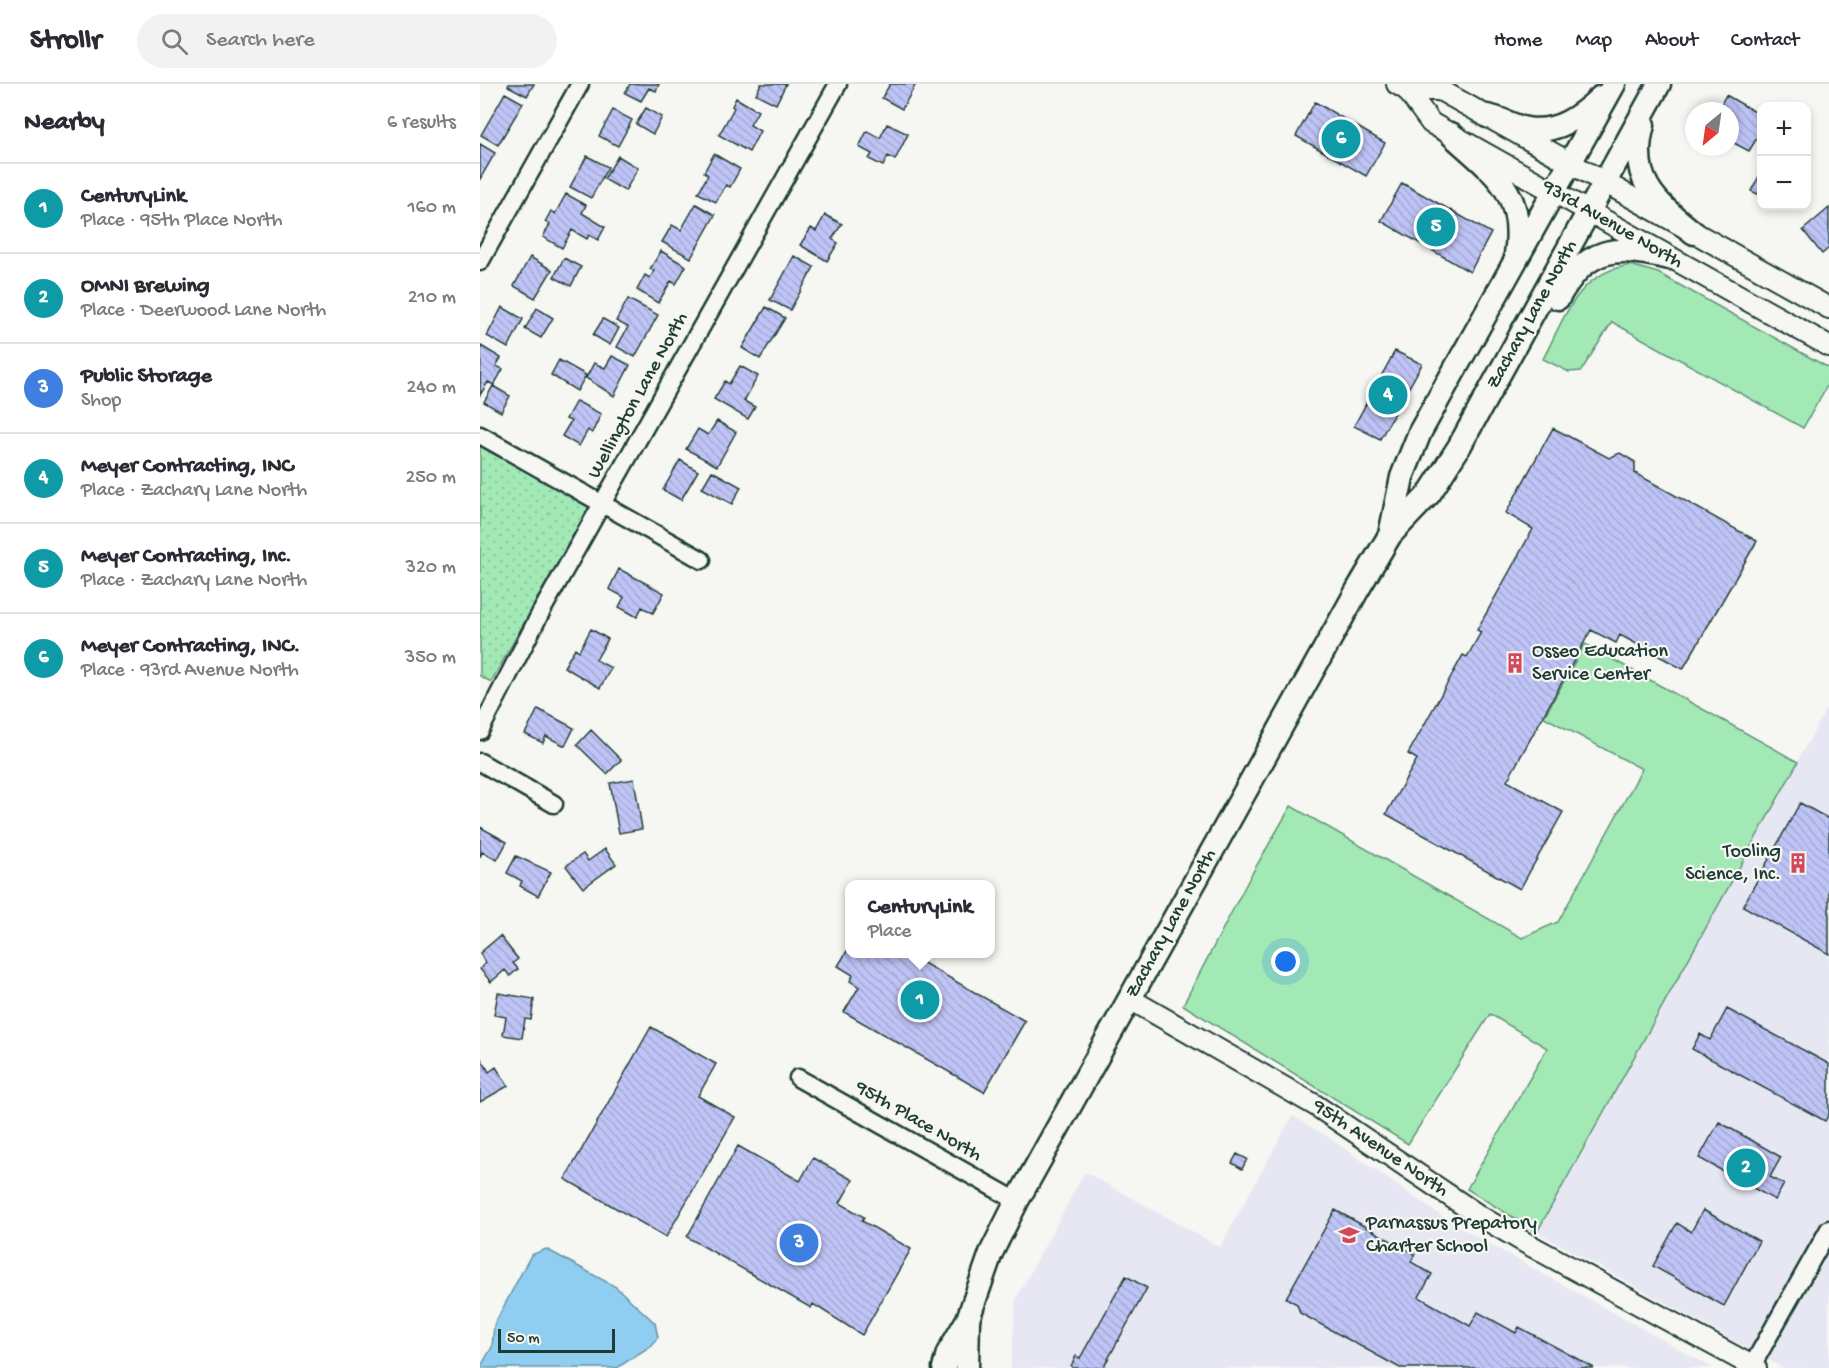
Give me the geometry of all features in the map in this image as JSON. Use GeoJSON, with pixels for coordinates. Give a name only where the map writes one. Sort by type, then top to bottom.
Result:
{"type":"FeatureCollection","features":[{"type":"Feature","properties":{"kind":"main road"},"geometry":{"type":"LineString","coordinates":[[1487,116],[1502,119],[1526,129],[1559,126],[1584,113],[1613,85]]}},
{"type":"Feature","properties":{"kind":"main road","name":"Zachary Lane North"},"geometry":{"type":"LineString","coordinates":[[1390,535],[1402,477],[1420,432],[1613,85]]}},
{"type":"Feature","properties":{"kind":"main road"},"geometry":{"type":"LineString","coordinates":[[1654,93],[1639,139],[1641,172],[1652,196],[1694,233]]}},
{"type":"Feature","properties":{"kind":"main road","name":"Zachary Lane North"},"geometry":{"type":"LineString","coordinates":[[944,1368],[948,1353],[968,1319],[992,1253],[1017,1202],[1130,999],[1390,535],[1429,494],[1487,398],[1654,93]]}},
{"type":"Feature","properties":{"kind":"main road"},"geometry":{"type":"LineString","coordinates":[[1451,134],[1502,181],[1512,201],[1519,220],[1514,265]]}},
{"type":"Feature","properties":{"kind":"main road"},"geometry":{"type":"LineString","coordinates":[[1487,398],[1513,378],[1569,278],[1583,264],[1603,253],[1619,250],[1634,249],[1669,258]]}},
{"type":"Feature","properties":{"kind":"main road","name":"Zachary Lane North"},"geometry":{"type":"LineString","coordinates":[[968,1319],[968,1368]]}},
{"type":"Feature","properties":{"kind":"street"},"geometry":{"type":"LineString","coordinates":[[480,262],[580,84]]}},
{"type":"Feature","properties":{"kind":"street","name":"Wellington Lane North"},"geometry":{"type":"LineString","coordinates":[[480,731],[514,661],[838,84]]}},
{"type":"Feature","properties":{"kind":"street","name":"93rd Avenue North"},"geometry":{"type":"LineString","coordinates":[[1402,87],[1440,90],[1570,165],[1829,308]]}},
{"type":"Feature","properties":{"kind":"street","name":"93rd Avenue North"},"geometry":{"type":"LineString","coordinates":[[1402,87],[1431,123],[1829,346]]}},
{"type":"Feature","properties":{"kind":"street"},"geometry":{"type":"LineString","coordinates":[[480,435],[702,560]]}},
{"type":"Feature","properties":{"kind":"street"},"geometry":{"type":"LineString","coordinates":[[480,762],[554,804]]}},
{"type":"Feature","properties":{"kind":"street","name":"95th Avenue North"},"geometry":{"type":"LineString","coordinates":[[1130,999],[1315,1105],[1478,1215],[1754,1367]]}},
{"type":"Feature","properties":{"kind":"street","name":"95th Place North"},"geometry":{"type":"LineString","coordinates":[[798,1078],[1017,1202]]}},
{"type":"Feature","properties":{"kind":"street"},"geometry":{"type":"LineString","coordinates":[[1754,1367],[1829,1229]]}},
{"type":"Feature","properties":{"kind":"shaded area"},"geometry":{"type":"Polygon","coordinates":[[[1829,704],[1829,1368],[1783,1368],[1537,1232],[1829,704]]]}},
{"type":"Feature","properties":{"kind":"shaded area","name":"Parnassus Prepatory Charter School"},"geometry":{"type":"Polygon","coordinates":[[[1292,1116],[1325,1135],[1450,1222],[1713,1368],[1011,1368],[1016,1299],[1085,1172],[1220,1247],[1292,1116]]]}},
{"type":"Feature","properties":{"kind":"green space"},"geometry":{"type":"Polygon","coordinates":[[[1630,265],[1658,273],[1829,368],[1828,384],[1803,428],[1612,322],[1581,371],[1569,372],[1543,359],[1566,313],[1585,287],[1597,277],[1630,265]]]}},
{"type":"Feature","properties":{"kind":"green space"},"geometry":{"type":"Polygon","coordinates":[[[480,445],[589,507],[491,682],[480,676],[480,445]]]}},
{"type":"Feature","properties":{"kind":"green space"},"geometry":{"type":"Polygon","coordinates":[[[1585,644],[1798,762],[1537,1232],[1467,1189],[1547,1048],[1490,1014],[1408,1144],[1183,1005],[1250,877],[1291,806],[1522,938],[1558,922],[1642,769],[1544,717],[1585,644]]]}},
{"type":"Feature","properties":{"kind":"water"},"geometry":{"type":"Polygon","coordinates":[[[546,1249],[616,1287],[655,1323],[658,1337],[652,1345],[617,1368],[480,1368],[492,1347],[494,1325],[531,1255],[546,1249]]]}},
{"type":"Feature","properties":{"kind":"building"},"geometry":{"type":"Polygon","coordinates":[[[509,84],[534,84],[527,96],[508,86],[509,84]]]}},
{"type":"Feature","properties":{"kind":"building"},"geometry":{"type":"Polygon","coordinates":[[[630,84],[659,84],[656,91],[649,88],[641,101],[625,93],[630,84]]]}},
{"type":"Feature","properties":{"kind":"building"},"geometry":{"type":"Polygon","coordinates":[[[761,84],[786,84],[776,104],[756,94],[761,84]]]}},
{"type":"Feature","properties":{"kind":"building"},"geometry":{"type":"Polygon","coordinates":[[[890,84],[916,84],[902,109],[882,98],[890,84]]]}},
{"type":"Feature","properties":{"kind":"building"},"geometry":{"type":"Polygon","coordinates":[[[505,93],[523,103],[498,145],[481,135],[505,93]]]}},
{"type":"Feature","properties":{"kind":"building"},"geometry":{"type":"Polygon","coordinates":[[[1726,95],[1738,102],[1722,102],[1726,95]]]}},
{"type":"Feature","properties":{"kind":"building"},"geometry":{"type":"Polygon","coordinates":[[[736,98],[758,111],[750,125],[760,131],[749,152],[719,135],[734,108],[732,106],[736,98]]]}},
{"type":"Feature","properties":{"kind":"building"},"geometry":{"type":"Polygon","coordinates":[[[1315,102],[1385,143],[1366,176],[1296,136],[1315,102]]]}},
{"type":"Feature","properties":{"kind":"building"},"geometry":{"type":"Polygon","coordinates":[[[1739,103],[1757,113],[1757,138],[1749,151],[1739,146],[1739,103]]]}},
{"type":"Feature","properties":{"kind":"building"},"geometry":{"type":"Polygon","coordinates":[[[646,108],[662,117],[653,134],[636,124],[646,108]]]}},
{"type":"Feature","properties":{"kind":"building"},"geometry":{"type":"Polygon","coordinates":[[[613,110],[632,120],[618,146],[599,136],[613,110]]]}},
{"type":"Feature","properties":{"kind":"building"},"geometry":{"type":"Polygon","coordinates":[[[887,124],[908,134],[895,160],[888,156],[883,166],[869,159],[872,154],[859,147],[867,131],[880,138],[887,124]]]}},
{"type":"Feature","properties":{"kind":"building"},"geometry":{"type":"Polygon","coordinates":[[[480,144],[495,153],[480,179],[480,144]]]}},
{"type":"Feature","properties":{"kind":"building"},"geometry":{"type":"Polygon","coordinates":[[[714,154],[740,169],[730,187],[726,185],[716,202],[698,193],[708,175],[704,172],[714,154]]]}},
{"type":"Feature","properties":{"kind":"building"},"geometry":{"type":"Polygon","coordinates":[[[587,156],[608,167],[591,198],[570,187],[587,156]]]}},
{"type":"Feature","properties":{"kind":"building"},"geometry":{"type":"Polygon","coordinates":[[[618,156],[638,168],[625,191],[604,179],[618,156]]]}},
{"type":"Feature","properties":{"kind":"building"},"geometry":{"type":"Polygon","coordinates":[[[1757,180],[1757,194],[1751,191],[1757,180]]]}},
{"type":"Feature","properties":{"kind":"building"},"geometry":{"type":"Polygon","coordinates":[[[1402,183],[1491,233],[1470,272],[1381,221],[1402,183]]]}},
{"type":"Feature","properties":{"kind":"building"},"geometry":{"type":"Polygon","coordinates":[[[566,194],[586,205],[582,213],[605,227],[598,240],[589,235],[587,239],[572,230],[562,248],[543,237],[550,224],[545,222],[551,211],[555,214],[566,194]]]}},
{"type":"Feature","properties":{"kind":"building"},"geometry":{"type":"Polygon","coordinates":[[[696,204],[715,215],[691,258],[662,242],[672,225],[681,230],[696,204]]]}},
{"type":"Feature","properties":{"kind":"building"},"geometry":{"type":"Polygon","coordinates":[[[1829,208],[1829,248],[1822,254],[1803,230],[1829,208]]]}},
{"type":"Feature","properties":{"kind":"building"},"geometry":{"type":"Polygon","coordinates":[[[825,215],[842,224],[832,239],[838,243],[827,261],[800,245],[811,228],[816,231],[825,215]]]}},
{"type":"Feature","properties":{"kind":"building"},"geometry":{"type":"Polygon","coordinates":[[[661,251],[686,266],[676,284],[671,281],[658,303],[637,290],[645,275],[650,278],[654,271],[650,269],[661,251]]]}},
{"type":"Feature","properties":{"kind":"building"},"geometry":{"type":"Polygon","coordinates":[[[794,256],[814,267],[790,310],[770,300],[794,256]]]}},
{"type":"Feature","properties":{"kind":"building"},"geometry":{"type":"Polygon","coordinates":[[[530,257],[552,270],[535,298],[514,286],[530,257]]]}},
{"type":"Feature","properties":{"kind":"building"},"geometry":{"type":"Polygon","coordinates":[[[564,258],[581,267],[571,286],[554,277],[564,258]]]}},
{"type":"Feature","properties":{"kind":"building"},"geometry":{"type":"Polygon","coordinates":[[[628,299],[658,315],[635,357],[617,347],[628,327],[616,321],[628,299]]]}},
{"type":"Feature","properties":{"kind":"building"},"geometry":{"type":"Polygon","coordinates":[[[502,307],[523,319],[508,348],[487,336],[502,307]]]}},
{"type":"Feature","properties":{"kind":"building"},"geometry":{"type":"Polygon","coordinates":[[[766,307],[785,318],[760,359],[742,348],[766,307]]]}},
{"type":"Feature","properties":{"kind":"building"},"geometry":{"type":"Polygon","coordinates":[[[537,308],[553,318],[541,338],[525,329],[537,308]]]}},
{"type":"Feature","properties":{"kind":"building"},"geometry":{"type":"Polygon","coordinates":[[[603,319],[619,328],[610,345],[593,335],[603,319]]]}},
{"type":"Feature","properties":{"kind":"building"},"geometry":{"type":"Polygon","coordinates":[[[481,346],[501,358],[496,366],[503,369],[494,385],[488,382],[480,395],[481,346]]]}},
{"type":"Feature","properties":{"kind":"building"},"geometry":{"type":"Polygon","coordinates":[[[1395,351],[1422,364],[1380,439],[1354,426],[1395,351]]]}},
{"type":"Feature","properties":{"kind":"building"},"geometry":{"type":"Polygon","coordinates":[[[612,356],[630,365],[614,396],[586,378],[594,363],[605,368],[612,356]]]}},
{"type":"Feature","properties":{"kind":"building"},"geometry":{"type":"Polygon","coordinates":[[[559,360],[586,375],[577,391],[551,375],[559,360]]]}},
{"type":"Feature","properties":{"kind":"building"},"geometry":{"type":"Polygon","coordinates":[[[740,366],[758,376],[744,401],[755,407],[748,419],[714,399],[725,381],[729,384],[740,366]]]}},
{"type":"Feature","properties":{"kind":"building"},"geometry":{"type":"Polygon","coordinates":[[[493,386],[510,396],[501,412],[484,402],[493,386]]]}},
{"type":"Feature","properties":{"kind":"building"},"geometry":{"type":"Polygon","coordinates":[[[576,401],[601,414],[592,433],[588,430],[579,446],[562,436],[571,421],[566,419],[576,401]]]}},
{"type":"Feature","properties":{"kind":"building"},"geometry":{"type":"Polygon","coordinates":[[[717,421],[736,432],[717,466],[686,449],[698,429],[708,435],[717,421]]]}},
{"type":"Feature","properties":{"kind":"building","name":"Osseo Education Service Center"},"geometry":{"type":"Polygon","coordinates":[[[1553,428],[1609,458],[1620,453],[1635,462],[1635,473],[1757,541],[1683,669],[1620,635],[1616,643],[1591,630],[1507,781],[1563,812],[1520,889],[1386,814],[1417,759],[1408,754],[1463,655],[1467,657],[1481,632],[1477,630],[1533,529],[1506,513],[1553,428]]]}},
{"type":"Feature","properties":{"kind":"building"},"geometry":{"type":"Polygon","coordinates":[[[680,460],[698,471],[681,500],[663,490],[680,460]]]}},
{"type":"Feature","properties":{"kind":"building"},"geometry":{"type":"Polygon","coordinates":[[[712,471],[741,487],[732,504],[702,488],[712,471]]]}},
{"type":"Feature","properties":{"kind":"building"},"geometry":{"type":"Polygon","coordinates":[[[619,569],[664,593],[653,613],[642,607],[637,617],[619,607],[624,597],[609,589],[619,569]]]}},
{"type":"Feature","properties":{"kind":"building"},"geometry":{"type":"Polygon","coordinates":[[[591,629],[608,639],[596,660],[611,668],[600,688],[564,667],[575,648],[579,651],[591,629]]]}},
{"type":"Feature","properties":{"kind":"building"},"geometry":{"type":"Polygon","coordinates":[[[538,709],[574,728],[565,746],[546,736],[543,743],[525,734],[538,709]]]}},
{"type":"Feature","properties":{"kind":"building"},"geometry":{"type":"Polygon","coordinates":[[[591,730],[621,760],[607,774],[577,745],[591,730]]]}},
{"type":"Feature","properties":{"kind":"building"},"geometry":{"type":"Polygon","coordinates":[[[634,779],[642,829],[619,833],[610,783],[634,779]]]}},
{"type":"Feature","properties":{"kind":"building","name":"Tooling Science, Inc."},"geometry":{"type":"Polygon","coordinates":[[[1800,803],[1829,819],[1829,954],[1743,906],[1800,803]]]}},
{"type":"Feature","properties":{"kind":"building"},"geometry":{"type":"Polygon","coordinates":[[[480,827],[507,842],[497,860],[482,852],[480,857],[480,827]]]}},
{"type":"Feature","properties":{"kind":"building"},"geometry":{"type":"Polygon","coordinates":[[[605,849],[616,864],[583,888],[566,866],[583,854],[588,861],[605,849]]]}},
{"type":"Feature","properties":{"kind":"building"},"geometry":{"type":"Polygon","coordinates":[[[516,856],[551,872],[538,896],[520,886],[522,881],[507,873],[516,856]]]}},
{"type":"Feature","properties":{"kind":"building"},"geometry":{"type":"Polygon","coordinates":[[[500,936],[518,959],[513,963],[518,969],[510,976],[505,970],[491,982],[480,969],[485,963],[480,953],[500,936]]]}},
{"type":"Feature","properties":{"kind":"building"},"geometry":{"type":"Polygon","coordinates":[[[845,954],[845,958],[915,958],[1025,1021],[984,1092],[844,1012],[859,987],[850,981],[853,975],[838,966],[845,954]]]}},
{"type":"Feature","properties":{"kind":"building"},"geometry":{"type":"Polygon","coordinates":[[[498,993],[534,999],[531,1020],[525,1019],[522,1038],[503,1035],[506,1017],[494,1015],[498,993]]]}},
{"type":"Feature","properties":{"kind":"building"},"geometry":{"type":"Polygon","coordinates":[[[1727,1009],[1829,1064],[1829,1114],[1825,1121],[1692,1049],[1700,1034],[1710,1040],[1727,1009]]]}},
{"type":"Feature","properties":{"kind":"building"},"geometry":{"type":"Polygon","coordinates":[[[651,1027],[716,1064],[698,1096],[735,1117],[666,1237],[565,1179],[651,1027]]]}},
{"type":"Feature","properties":{"kind":"building"},"geometry":{"type":"Polygon","coordinates":[[[480,1057],[489,1072],[496,1067],[508,1086],[480,1102],[480,1057]]]}},
{"type":"Feature","properties":{"kind":"building"},"geometry":{"type":"Polygon","coordinates":[[[1719,1122],[1781,1157],[1770,1177],[1784,1184],[1775,1200],[1699,1158],[1719,1122]]]}},
{"type":"Feature","properties":{"kind":"building"},"geometry":{"type":"Polygon","coordinates":[[[738,1146],[800,1181],[813,1158],[853,1180],[840,1203],[864,1217],[862,1221],[911,1249],[862,1335],[813,1304],[811,1308],[687,1237],[738,1146]]]}},
{"type":"Feature","properties":{"kind":"building"},"geometry":{"type":"Polygon","coordinates":[[[1237,1154],[1247,1159],[1242,1169],[1232,1163],[1237,1154]]]}},
{"type":"Feature","properties":{"kind":"building","name":"Parnassus Prepatory Charter School"},"geometry":{"type":"Polygon","coordinates":[[[1335,1210],[1415,1254],[1411,1262],[1432,1274],[1419,1297],[1470,1326],[1478,1312],[1516,1333],[1519,1327],[1594,1368],[1400,1368],[1300,1313],[1297,1304],[1286,1298],[1335,1210]]]}},
{"type":"Feature","properties":{"kind":"building"},"geometry":{"type":"Polygon","coordinates":[[[1703,1210],[1759,1241],[1724,1306],[1653,1266],[1677,1223],[1691,1232],[1703,1210]]]}},
{"type":"Feature","properties":{"kind":"building"},"geometry":{"type":"Polygon","coordinates":[[[1126,1276],[1147,1288],[1103,1368],[1073,1368],[1071,1366],[1076,1356],[1080,1358],[1126,1276]]]}},
{"type":"Feature","properties":{"kind":"place","name":"Meyer Contracting, INC."},"geometry":{"type":"Point","coordinates":[1341,139]}},
{"type":"Feature","properties":{"kind":"place","name":"Meyer Contracting, Inc."},"geometry":{"type":"Point","coordinates":[1436,227]}},
{"type":"Feature","properties":{"kind":"place","name":"Meyer Contracting, INC"},"geometry":{"type":"Point","coordinates":[1388,395]}},
{"type":"Feature","properties":{"kind":"place","name":"Osseo Education Service Center"},"geometry":{"type":"Point","coordinates":[1515,663]}},
{"type":"Feature","properties":{"kind":"place","name":"Tooling Science, Inc."},"geometry":{"type":"Point","coordinates":[1798,863]}},
{"type":"Feature","properties":{"kind":"place","name":"CenturyLink"},"geometry":{"type":"Point","coordinates":[920,1000]}},
{"type":"Feature","properties":{"kind":"place","name":"OMNI Brewing"},"geometry":{"type":"Point","coordinates":[1746,1168]}},
{"type":"Feature","properties":{"kind":"place","name":"Parnassus Prepatory Charter School"},"geometry":{"type":"Point","coordinates":[1349,1235]}},
{"type":"Feature","properties":{"kind":"place","name":"Public Storage"},"geometry":{"type":"Point","coordinates":[799,1243]}}]}
